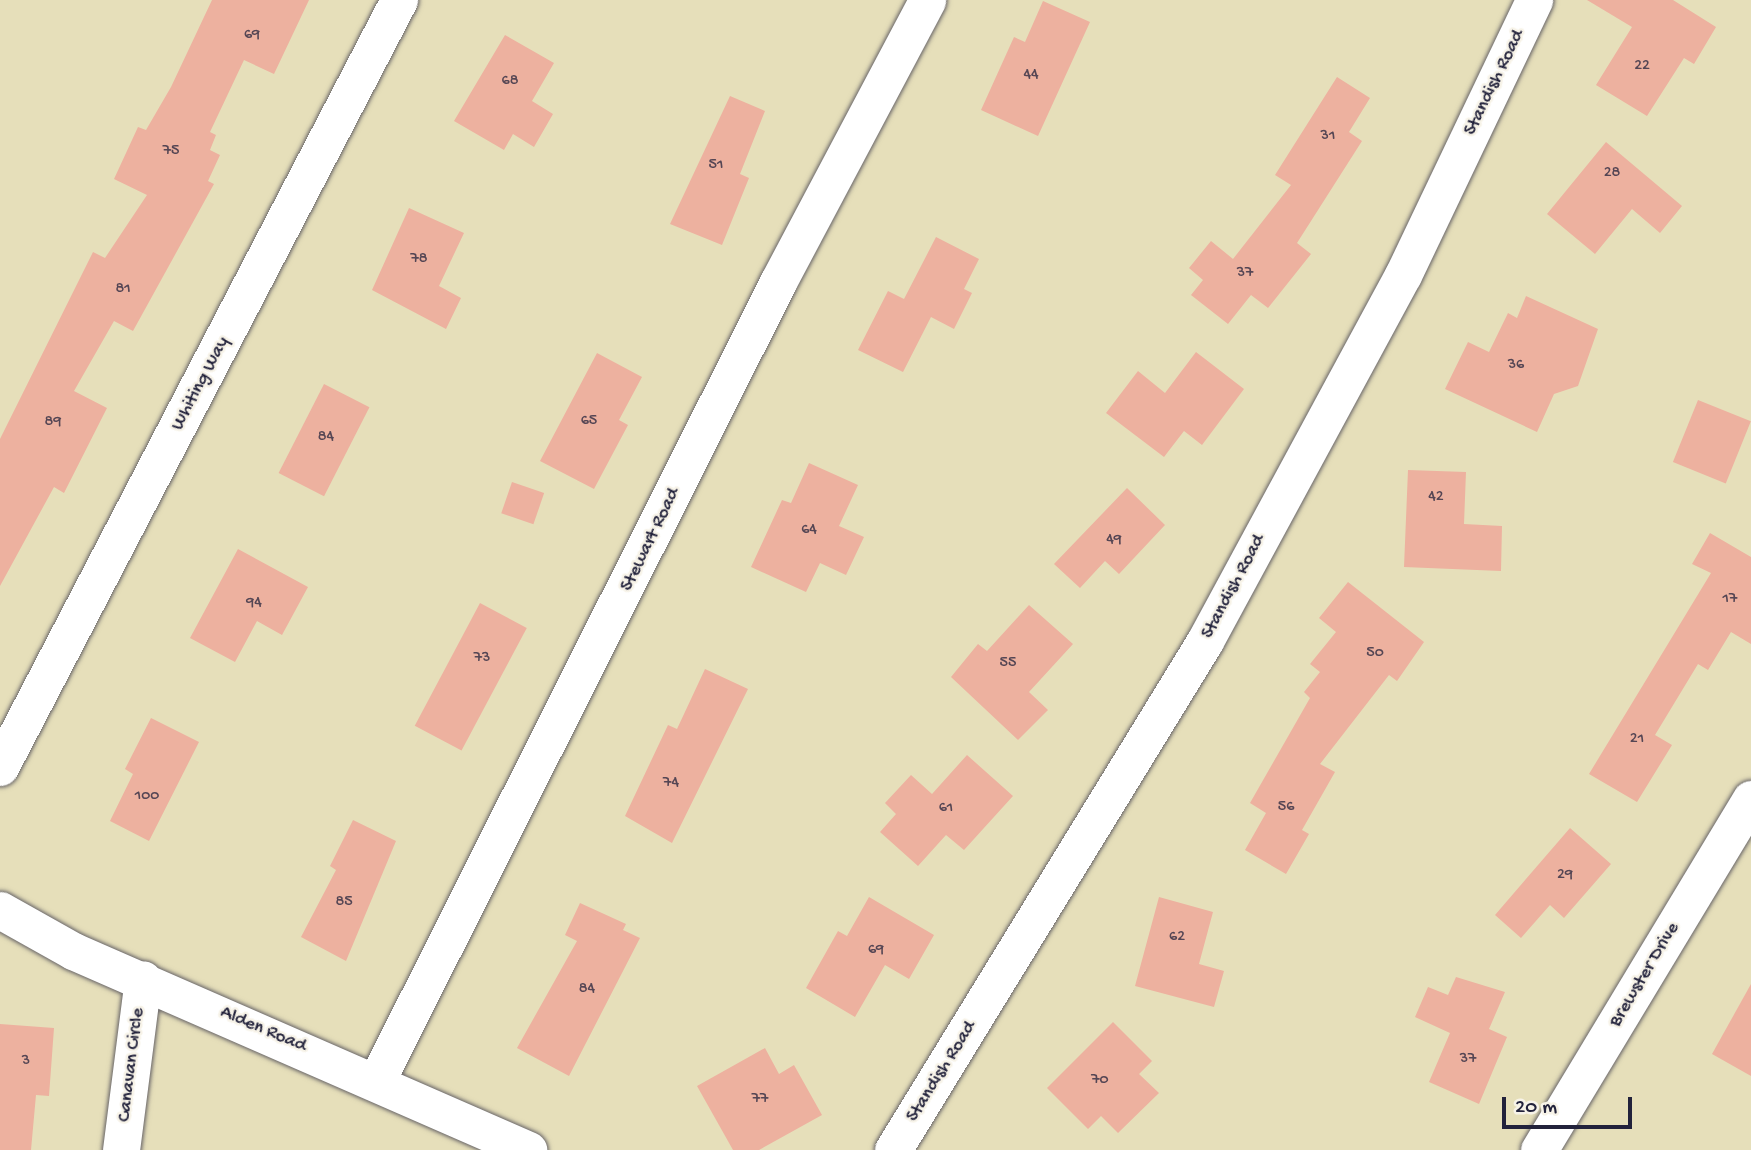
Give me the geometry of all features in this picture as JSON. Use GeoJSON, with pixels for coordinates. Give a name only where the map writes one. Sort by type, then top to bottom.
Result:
{"type":"FeatureCollection","features":[{"type":"Feature","properties":{"kind":"street","name":"Whiting Way"},"geometry":{"type":"LineString","coordinates":[[0,768],[399,0]]}},
{"type":"Feature","properties":{"kind":"street","name":"Stewart Road"},"geometry":{"type":"LineString","coordinates":[[377,1080],[778,282],[927,0]]}},
{"type":"Feature","properties":{"kind":"street","name":"Standish Road"},"geometry":{"type":"LineString","coordinates":[[893,1150],[1205,641],[1402,275],[1534,0]]}},
{"type":"Feature","properties":{"kind":"street","name":"Brewster Drive"},"geometry":{"type":"LineString","coordinates":[[1539,1150],[1751,799]]}},
{"type":"Feature","properties":{"kind":"street","name":"Alden Road"},"geometry":{"type":"LineString","coordinates":[[0,909],[142,979],[377,1080],[528,1150]]}},
{"type":"Feature","properties":{"kind":"street","name":"Canavan Circle"},"geometry":{"type":"LineString","coordinates":[[121,1150],[142,979]]}},
{"type":"Feature","properties":{"kind":"building"},"geometry":{"type":"Polygon","coordinates":[[[212,0],[309,0],[274,74],[244,60],[210,132],[216,135],[210,150],[220,155],[208,181],[214,184],[133,331],[114,321],[74,391],[107,408],[64,493],[54,487],[0,586],[0,439],[93,252],[105,258],[147,195],[114,179],[138,127],[146,130],[171,87],[212,0]]]}},
{"type":"Feature","properties":{"kind":"building"},"geometry":{"type":"Polygon","coordinates":[[[1587,0],[1673,0],[1716,27],[1694,64],[1684,58],[1647,116],[1596,85],[1632,27],[1587,0]]]}},
{"type":"Feature","properties":{"kind":"building"},"geometry":{"type":"Polygon","coordinates":[[[1043,1],[1090,22],[1038,136],[981,110],[1014,37],[1025,42],[1043,1]]]}},
{"type":"Feature","properties":{"kind":"building"},"geometry":{"type":"Polygon","coordinates":[[[505,35],[554,63],[532,101],[553,114],[534,147],[513,134],[504,150],[454,121],[505,35]]]}},
{"type":"Feature","properties":{"kind":"building"},"geometry":{"type":"Polygon","coordinates":[[[1337,77],[1370,98],[1349,132],[1362,141],[1297,243],[1311,254],[1268,308],[1251,295],[1228,324],[1191,295],[1203,280],[1189,268],[1211,241],[1233,259],[1291,185],[1275,175],[1337,77]]]}},
{"type":"Feature","properties":{"kind":"building"},"geometry":{"type":"Polygon","coordinates":[[[730,96],[765,111],[740,174],[749,178],[722,245],[670,224],[730,96]]]}},
{"type":"Feature","properties":{"kind":"building"},"geometry":{"type":"Polygon","coordinates":[[[1606,142],[1682,206],[1660,233],[1632,209],[1595,254],[1547,214],[1606,142]]]}},
{"type":"Feature","properties":{"kind":"building"},"geometry":{"type":"Polygon","coordinates":[[[409,208],[464,233],[439,286],[461,298],[446,329],[372,290],[409,208]]]}},
{"type":"Feature","properties":{"kind":"building"},"geometry":{"type":"Polygon","coordinates":[[[936,237],[979,259],[964,289],[972,293],[954,329],[931,317],[903,372],[858,350],[888,291],[904,299],[936,237]]]}},
{"type":"Feature","properties":{"kind":"building"},"geometry":{"type":"Polygon","coordinates":[[[1526,296],[1598,329],[1578,386],[1554,394],[1537,432],[1445,389],[1468,342],[1489,352],[1508,313],[1517,318],[1526,296]]]}},
{"type":"Feature","properties":{"kind":"building"},"geometry":{"type":"Polygon","coordinates":[[[1196,352],[1244,389],[1202,445],[1184,431],[1164,457],[1106,413],[1138,371],[1165,393],[1196,352]]]}},
{"type":"Feature","properties":{"kind":"building"},"geometry":{"type":"Polygon","coordinates":[[[597,353],[642,377],[619,420],[628,425],[594,489],[540,461],[597,353]]]}},
{"type":"Feature","properties":{"kind":"building"},"geometry":{"type":"Polygon","coordinates":[[[324,384],[369,407],[324,496],[279,473],[324,384]]]}},
{"type":"Feature","properties":{"kind":"building"},"geometry":{"type":"Polygon","coordinates":[[[1698,400],[1751,421],[1726,483],[1673,462],[1698,400]]]}},
{"type":"Feature","properties":{"kind":"building"},"geometry":{"type":"Polygon","coordinates":[[[809,463],[858,485],[839,526],[864,537],[846,575],[820,563],[806,592],[751,567],[782,500],[791,503],[809,463]]]}},
{"type":"Feature","properties":{"kind":"building"},"geometry":{"type":"Polygon","coordinates":[[[1408,470],[1466,472],[1464,524],[1502,526],[1501,571],[1404,567],[1408,470]]]}},
{"type":"Feature","properties":{"kind":"building"},"geometry":{"type":"Polygon","coordinates":[[[512,482],[544,493],[533,524],[501,513],[512,482]]]}},
{"type":"Feature","properties":{"kind":"building"},"geometry":{"type":"Polygon","coordinates":[[[1127,488],[1165,525],[1119,574],[1105,561],[1080,588],[1054,564],[1127,488]]]}},
{"type":"Feature","properties":{"kind":"building"},"geometry":{"type":"Polygon","coordinates":[[[1710,533],[1751,557],[1751,644],[1731,632],[1708,670],[1698,664],[1655,735],[1672,745],[1637,802],[1589,774],[1711,573],[1692,564],[1710,533]]]}},
{"type":"Feature","properties":{"kind":"building"},"geometry":{"type":"Polygon","coordinates":[[[238,549],[308,587],[282,635],[257,621],[235,662],[190,638],[238,549]]]}},
{"type":"Feature","properties":{"kind":"building"},"geometry":{"type":"Polygon","coordinates":[[[1348,582],[1424,642],[1397,681],[1389,675],[1320,764],[1335,772],[1302,830],[1309,834],[1286,874],[1245,850],[1266,813],[1250,803],[1310,698],[1304,692],[1320,672],[1310,664],[1336,632],[1319,618],[1348,582]]]}},
{"type":"Feature","properties":{"kind":"building"},"geometry":{"type":"Polygon","coordinates":[[[480,603],[527,628],[462,751],[415,726],[480,603]]]}},
{"type":"Feature","properties":{"kind":"building"},"geometry":{"type":"Polygon","coordinates":[[[1029,605],[1073,644],[1029,692],[1048,710],[1018,740],[951,677],[978,644],[987,651],[1029,605]]]}},
{"type":"Feature","properties":{"kind":"building"},"geometry":{"type":"Polygon","coordinates":[[[705,669],[748,689],[672,843],[625,816],[668,725],[677,729],[705,669]]]}},
{"type":"Feature","properties":{"kind":"building"},"geometry":{"type":"Polygon","coordinates":[[[151,718],[199,742],[149,841],[110,821],[133,774],[125,769],[151,718]]]}},
{"type":"Feature","properties":{"kind":"building"},"geometry":{"type":"Polygon","coordinates":[[[967,755],[1013,796],[964,850],[946,835],[918,866],[880,832],[896,814],[885,803],[911,775],[932,794],[967,755]]]}},
{"type":"Feature","properties":{"kind":"building"},"geometry":{"type":"Polygon","coordinates":[[[353,820],[396,841],[346,961],[301,937],[336,870],[330,866],[353,820]]]}},
{"type":"Feature","properties":{"kind":"building"},"geometry":{"type":"Polygon","coordinates":[[[1570,828],[1611,864],[1564,918],[1550,905],[1521,938],[1495,915],[1570,828]]]}},
{"type":"Feature","properties":{"kind":"building"},"geometry":{"type":"Polygon","coordinates":[[[869,897],[934,935],[909,979],[885,965],[855,1017],[806,988],[838,931],[847,936],[869,897]]]}},
{"type":"Feature","properties":{"kind":"building"},"geometry":{"type":"Polygon","coordinates":[[[1159,897],[1213,912],[1199,964],[1224,971],[1214,1007],[1135,986],[1159,897]]]}},
{"type":"Feature","properties":{"kind":"building"},"geometry":{"type":"Polygon","coordinates":[[[580,903],[626,924],[623,930],[640,938],[569,1076],[517,1048],[577,941],[565,935],[580,903]]]}},
{"type":"Feature","properties":{"kind":"building"},"geometry":{"type":"Polygon","coordinates":[[[1456,977],[1505,992],[1489,1029],[1507,1037],[1479,1104],[1429,1082],[1450,1033],[1415,1017],[1428,987],[1448,995],[1456,977]]]}},
{"type":"Feature","properties":{"kind":"building"},"geometry":{"type":"Polygon","coordinates":[[[1751,984],[1751,1076],[1712,1054],[1751,984]]]}},
{"type":"Feature","properties":{"kind":"building"},"geometry":{"type":"Polygon","coordinates":[[[1113,1022],[1152,1061],[1139,1074],[1159,1093],[1118,1133],[1101,1116],[1088,1129],[1047,1088],[1113,1022]]]}},
{"type":"Feature","properties":{"kind":"building"},"geometry":{"type":"Polygon","coordinates":[[[0,1024],[54,1028],[49,1096],[36,1095],[31,1150],[0,1150],[0,1024]]]}},
{"type":"Feature","properties":{"kind":"building"},"geometry":{"type":"Polygon","coordinates":[[[765,1048],[779,1074],[794,1065],[822,1115],[759,1150],[733,1150],[697,1086],[765,1048]]]}}]}
